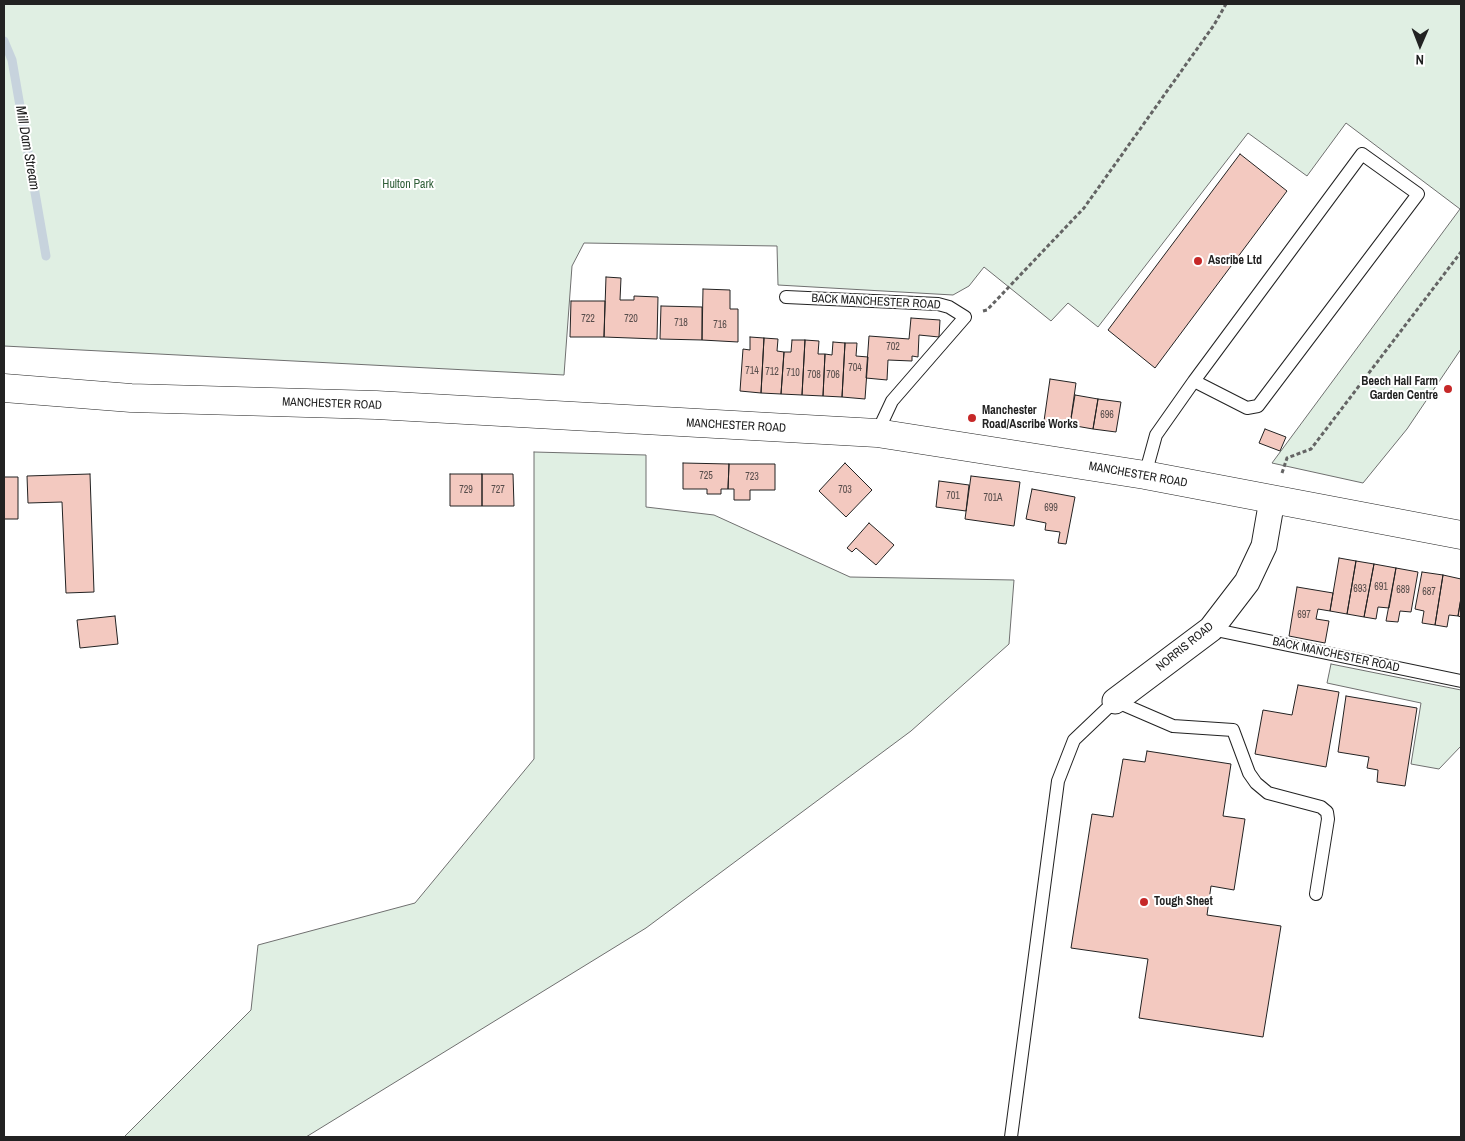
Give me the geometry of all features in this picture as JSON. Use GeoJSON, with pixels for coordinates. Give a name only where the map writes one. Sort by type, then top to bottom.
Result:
{"type":"FeatureCollection","features":[{"type":"Feature","properties":{"kind":"highway","name":"MANCHESTER ROAD"},"geometry":{"type":"LineString","coordinates":[[4,388],[131,398],[376,405],[877,434],[1145,475],[1461,535]]}},
{"type":"Feature","properties":{"kind":"street","name":"NORRIS ROAD"},"geometry":{"type":"LineString","coordinates":[[1115,701],[1210,629],[1247,582],[1264,546],[1272,500]]}},
{"type":"Feature","properties":{"kind":"lane"},"geometry":{"type":"LineString","coordinates":[[1145,475],[1156,435],[1194,381],[1362,154],[1418,194],[1258,406],[1247,408],[1194,381]]}},
{"type":"Feature","properties":{"kind":"lane","name":"BACK MANCHESTER ROAD"},"geometry":{"type":"LineString","coordinates":[[786,297],[938,304],[950,307],[965,317]]}},
{"type":"Feature","properties":{"kind":"lane"},"geometry":{"type":"LineString","coordinates":[[877,434],[892,401],[965,317]]}},
{"type":"Feature","properties":{"kind":"lane","name":"BACK MANCHESTER ROAD"},"geometry":{"type":"LineString","coordinates":[[1210,629],[1461,681]]}},
{"type":"Feature","properties":{"kind":"lane"},"geometry":{"type":"LineString","coordinates":[[1011,1137],[1058,781],[1074,740],[1115,701],[1173,726],[1233,730],[1249,773],[1256,783],[1268,792],[1320,807],[1327,812],[1328,819],[1316,894]]}},
{"type":"Feature","properties":{"kind":"path"},"geometry":{"type":"LineString","coordinates":[[965,317],[987,310],[1084,208],[1214,25],[1226,4]]}},
{"type":"Feature","properties":{"kind":"path"},"geometry":{"type":"LineString","coordinates":[[1272,500],[1287,458],[1311,449],[1461,252]]}},
{"type":"Feature","properties":{"kind":"green space","name":"Hulton Park"},"geometry":{"type":"Polygon","coordinates":[[[4,4],[1461,4],[1461,349],[1407,429],[1363,483],[1272,463],[1460,209],[1346,123],[1307,176],[1248,133],[1098,327],[1068,303],[1051,321],[984,267],[969,286],[953,295],[778,285],[777,246],[584,243],[572,266],[564,375],[4,346],[4,4]]]}},
{"type":"Feature","properties":{"kind":"green space"},"geometry":{"type":"Polygon","coordinates":[[[534,452],[646,455],[646,507],[714,515],[850,577],[1014,580],[1009,644],[911,731],[646,928],[306,1137],[124,1137],[251,1010],[258,945],[415,903],[534,759],[534,452]]]}},
{"type":"Feature","properties":{"kind":"green space"},"geometry":{"type":"Polygon","coordinates":[[[1331,664],[1461,690],[1461,746],[1439,769],[1411,764],[1421,703],[1327,683],[1331,664]]]}},
{"type":"Feature","properties":{"kind":"building","name":"Ascribe Ltd"},"geometry":{"type":"Polygon","coordinates":[[[1240,154],[1287,191],[1155,368],[1108,330],[1240,154]]]}},
{"type":"Feature","properties":{"kind":"building"},"geometry":{"type":"Polygon","coordinates":[[[606,277],[621,278],[620,300],[634,300],[634,296],[658,297],[657,339],[604,337],[606,277]]]}},
{"type":"Feature","properties":{"kind":"building"},"geometry":{"type":"Polygon","coordinates":[[[703,289],[730,290],[730,309],[738,309],[738,342],[702,340],[703,289]]]}},
{"type":"Feature","properties":{"kind":"building"},"geometry":{"type":"Polygon","coordinates":[[[571,301],[605,301],[604,337],[570,337],[571,301]]]}},
{"type":"Feature","properties":{"kind":"building"},"geometry":{"type":"Polygon","coordinates":[[[661,306],[702,307],[702,340],[660,339],[661,306]]]}},
{"type":"Feature","properties":{"kind":"building"},"geometry":{"type":"Polygon","coordinates":[[[911,318],[940,320],[939,337],[919,335],[918,357],[912,356],[912,361],[888,360],[887,380],[866,378],[869,336],[909,339],[911,318]]]}},
{"type":"Feature","properties":{"kind":"building"},"geometry":{"type":"Polygon","coordinates":[[[750,337],[764,338],[761,393],[740,391],[743,349],[750,350],[750,337]]]}},
{"type":"Feature","properties":{"kind":"building"},"geometry":{"type":"Polygon","coordinates":[[[764,338],[778,339],[777,351],[784,352],[781,394],[761,393],[764,338]]]}},
{"type":"Feature","properties":{"kind":"building"},"geometry":{"type":"Polygon","coordinates":[[[792,340],[805,340],[802,395],[781,394],[784,352],[791,352],[792,340]]]}},
{"type":"Feature","properties":{"kind":"building"},"geometry":{"type":"Polygon","coordinates":[[[805,340],[819,341],[818,354],[825,354],[823,396],[802,395],[805,340]]]}},
{"type":"Feature","properties":{"kind":"building"},"geometry":{"type":"Polygon","coordinates":[[[833,342],[845,343],[842,397],[823,396],[825,354],[832,355],[833,342]]]}},
{"type":"Feature","properties":{"kind":"building"},"geometry":{"type":"Polygon","coordinates":[[[845,343],[857,343],[856,356],[868,357],[865,399],[842,397],[845,343]]]}},
{"type":"Feature","properties":{"kind":"building"},"geometry":{"type":"Polygon","coordinates":[[[1050,379],[1076,383],[1070,425],[1044,421],[1050,379]]]}},
{"type":"Feature","properties":{"kind":"building"},"geometry":{"type":"Polygon","coordinates":[[[1075,395],[1098,399],[1093,429],[1070,425],[1075,395]]]}},
{"type":"Feature","properties":{"kind":"building"},"geometry":{"type":"Polygon","coordinates":[[[1098,399],[1121,402],[1116,432],[1093,429],[1098,399]]]}},
{"type":"Feature","properties":{"kind":"building"},"geometry":{"type":"Polygon","coordinates":[[[1265,429],[1286,437],[1280,451],[1259,443],[1265,429]]]}},
{"type":"Feature","properties":{"kind":"building"},"geometry":{"type":"Polygon","coordinates":[[[683,463],[729,464],[728,489],[721,489],[721,494],[707,494],[707,489],[683,489],[683,463]]]}},
{"type":"Feature","properties":{"kind":"building"},"geometry":{"type":"Polygon","coordinates":[[[845,463],[872,490],[846,517],[819,491],[845,463]]]}},
{"type":"Feature","properties":{"kind":"building"},"geometry":{"type":"Polygon","coordinates":[[[729,464],[775,464],[775,490],[750,490],[750,500],[734,500],[734,489],[728,489],[729,464]]]}},
{"type":"Feature","properties":{"kind":"building"},"geometry":{"type":"Polygon","coordinates":[[[90,474],[94,592],[66,593],[62,502],[28,503],[27,476],[90,474]]]}},
{"type":"Feature","properties":{"kind":"building"},"geometry":{"type":"Polygon","coordinates":[[[450,474],[482,474],[482,506],[450,506],[450,474]]]}},
{"type":"Feature","properties":{"kind":"building"},"geometry":{"type":"Polygon","coordinates":[[[482,474],[513,474],[514,506],[482,506],[482,474]]]}},
{"type":"Feature","properties":{"kind":"building"},"geometry":{"type":"Polygon","coordinates":[[[971,476],[1020,482],[1014,526],[965,519],[971,476]]]}},
{"type":"Feature","properties":{"kind":"building"},"geometry":{"type":"Polygon","coordinates":[[[4,477],[18,477],[18,519],[4,519],[4,477]]]}},
{"type":"Feature","properties":{"kind":"building"},"geometry":{"type":"Polygon","coordinates":[[[939,481],[969,485],[966,511],[936,507],[939,481]]]}},
{"type":"Feature","properties":{"kind":"building"},"geometry":{"type":"Polygon","coordinates":[[[1032,489],[1075,497],[1066,544],[1058,543],[1060,532],[1045,530],[1046,523],[1026,519],[1032,489]]]}},
{"type":"Feature","properties":{"kind":"building"},"geometry":{"type":"Polygon","coordinates":[[[869,523],[894,545],[876,565],[856,548],[852,552],[847,548],[869,523]]]}},
{"type":"Feature","properties":{"kind":"building"},"geometry":{"type":"Polygon","coordinates":[[[1339,558],[1356,561],[1347,614],[1330,611],[1339,558]]]}},
{"type":"Feature","properties":{"kind":"building"},"geometry":{"type":"Polygon","coordinates":[[[1356,561],[1374,564],[1364,617],[1347,614],[1356,561]]]}},
{"type":"Feature","properties":{"kind":"building"},"geometry":{"type":"Polygon","coordinates":[[[1374,564],[1396,568],[1389,608],[1378,607],[1376,619],[1364,617],[1374,564]]]}},
{"type":"Feature","properties":{"kind":"building"},"geometry":{"type":"Polygon","coordinates":[[[1396,568],[1418,572],[1411,612],[1400,611],[1398,622],[1386,621],[1396,568]]]}},
{"type":"Feature","properties":{"kind":"building"},"geometry":{"type":"Polygon","coordinates":[[[1422,572],[1443,575],[1435,625],[1422,623],[1424,611],[1415,609],[1422,572]]]}},
{"type":"Feature","properties":{"kind":"building"},"geometry":{"type":"Polygon","coordinates":[[[1443,575],[1461,579],[1461,598],[1458,616],[1449,615],[1447,627],[1435,625],[1443,575]]]}},
{"type":"Feature","properties":{"kind":"building"},"geometry":{"type":"Polygon","coordinates":[[[1297,587],[1333,593],[1330,611],[1318,609],[1316,619],[1329,621],[1325,643],[1289,636],[1297,587]]]}},
{"type":"Feature","properties":{"kind":"building"},"geometry":{"type":"Polygon","coordinates":[[[1461,598],[1461,617],[1458,616],[1461,598]]]}},
{"type":"Feature","properties":{"kind":"building"},"geometry":{"type":"Polygon","coordinates":[[[115,616],[118,644],[80,648],[77,620],[115,616]]]}},
{"type":"Feature","properties":{"kind":"building"},"geometry":{"type":"Polygon","coordinates":[[[1298,685],[1339,692],[1326,767],[1255,754],[1263,710],[1292,715],[1298,685]]]}},
{"type":"Feature","properties":{"kind":"building"},"geometry":{"type":"Polygon","coordinates":[[[1346,696],[1417,708],[1405,786],[1377,782],[1378,770],[1367,768],[1369,757],[1338,752],[1346,696]]]}},
{"type":"Feature","properties":{"kind":"building","name":"Tough Sheet"},"geometry":{"type":"Polygon","coordinates":[[[1147,751],[1231,764],[1223,816],[1245,819],[1234,890],[1211,886],[1207,915],[1281,926],[1263,1037],[1139,1018],[1148,959],[1071,948],[1092,814],[1113,817],[1123,759],[1145,762],[1147,751]]]}},
{"type":"Feature","properties":{"kind":"waterway","name":"Mill Dam Stream"},"geometry":{"type":"LineString","coordinates":[[4,41],[12,60],[46,256]]}},
{"type":"Feature","properties":{"kind":"place","name":"Ascribe Ltd"},"geometry":{"type":"Point","coordinates":[1198,261]}},
{"type":"Feature","properties":{"kind":"place","name":"Beech Hall Farm Garden Centre"},"geometry":{"type":"Point","coordinates":[1448,389]}},
{"type":"Feature","properties":{"kind":"place","name":"Manchester Road/Ascribe Works"},"geometry":{"type":"Point","coordinates":[972,418]}},
{"type":"Feature","properties":{"kind":"place","name":"Tough Sheet"},"geometry":{"type":"Point","coordinates":[1144,902]}}]}
